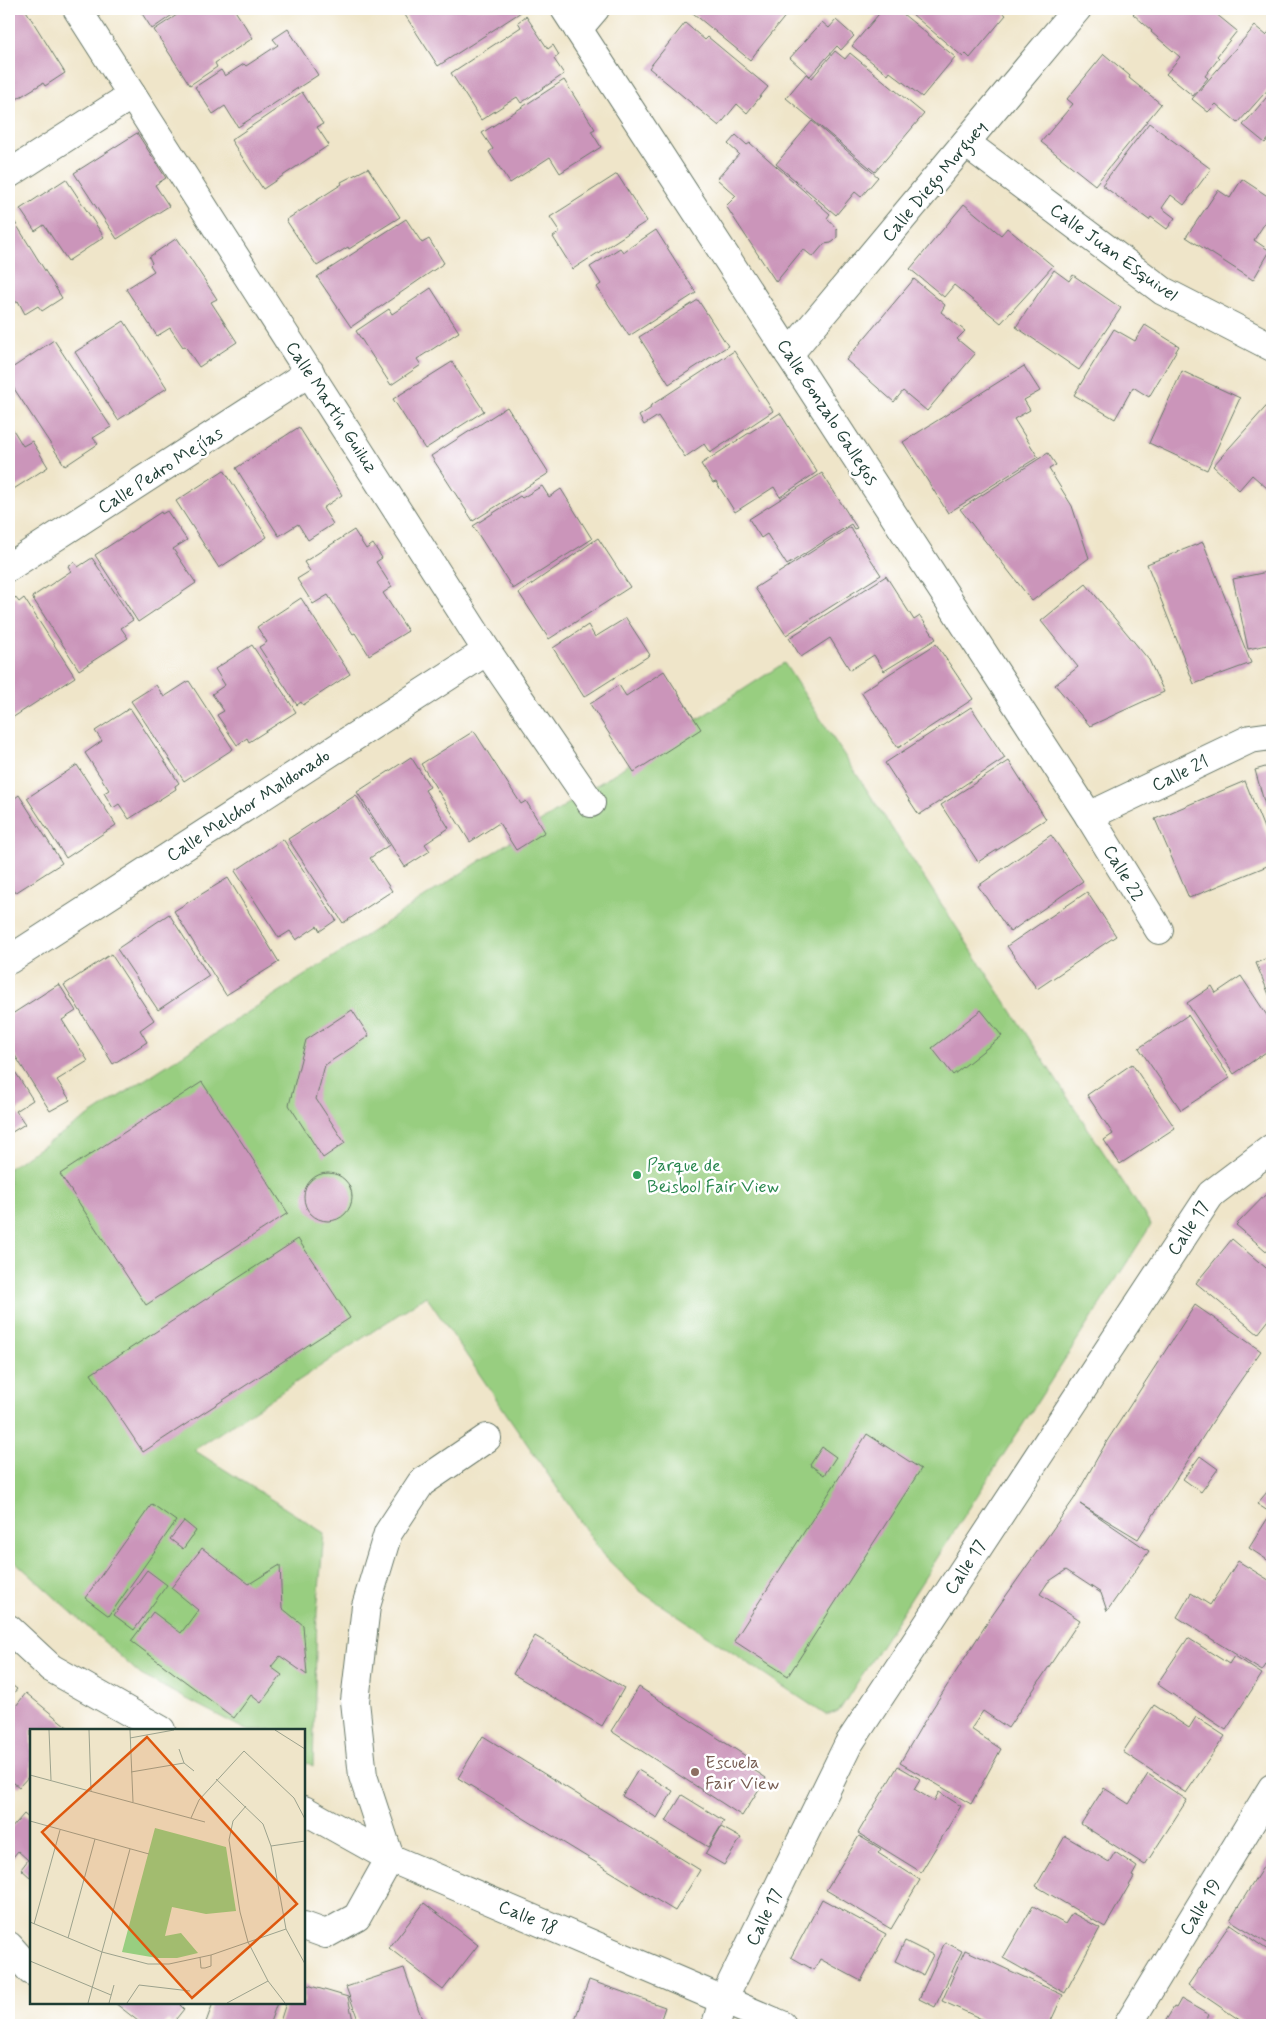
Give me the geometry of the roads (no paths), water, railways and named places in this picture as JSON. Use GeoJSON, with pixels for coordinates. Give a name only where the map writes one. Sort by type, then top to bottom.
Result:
{"type":"FeatureCollection","features":[{"type":"Feature","properties":{"kind":"street","name":"Calle Martín Guiluz"},"geometry":{"type":"LineString","coordinates":[[77,9],[487,651],[591,803]]}},
{"type":"Feature","properties":{"kind":"street","name":"Calle Diego Morguey"},"geometry":{"type":"LineString","coordinates":[[790,354],[1077,9]]}},
{"type":"Feature","properties":{"kind":"street","name":"Calle Gonzalo Gallegos"},"geometry":{"type":"LineString","coordinates":[[580,15],[790,354],[1090,816]]}},
{"type":"Feature","properties":{"kind":"street"},"geometry":{"type":"LineString","coordinates":[[9,174],[132,95]]}},
{"type":"Feature","properties":{"kind":"street","name":"Calle Juan Esquivel"},"geometry":{"type":"LineString","coordinates":[[966,143],[1164,291],[1272,346]]}},
{"type":"Feature","properties":{"kind":"street","name":"Calle Pedro Mejías"},"geometry":{"type":"LineString","coordinates":[[9,567],[310,372]]}},
{"type":"Feature","properties":{"kind":"street","name":"Calle Melchor Maldonado"},"geometry":{"type":"LineString","coordinates":[[9,960],[487,651]]}},
{"type":"Feature","properties":{"kind":"street","name":"Calle 21"},"geometry":{"type":"LineString","coordinates":[[1090,816],[1250,739],[1272,736]]}},
{"type":"Feature","properties":{"kind":"street","name":"Calle 22"},"geometry":{"type":"LineString","coordinates":[[1090,816],[1159,930]]}},
{"type":"Feature","properties":{"kind":"street","name":"Calle 17"},"geometry":{"type":"LineString","coordinates":[[720,2013],[848,1746],[1210,1194],[1272,1148]]}},
{"type":"Feature","properties":{"kind":"street"},"geometry":{"type":"LineString","coordinates":[[305,1926],[326,1934],[357,1917],[390,1858],[363,1776],[355,1701],[366,1606],[388,1533],[421,1483],[487,1438]]}},
{"type":"Feature","properties":{"kind":"street"},"geometry":{"type":"LineString","coordinates":[[9,1630],[51,1668],[159,1729]]}},
{"type":"Feature","properties":{"kind":"street","name":"Calle 19"},"geometry":{"type":"LineString","coordinates":[[1128,2025],[1272,1788]]}},
{"type":"Feature","properties":{"kind":"street","name":"Calle 18"},"geometry":{"type":"LineString","coordinates":[[305,1811],[390,1858],[720,2013],[782,2025]]}},
{"type":"Feature","properties":{"kind":"street"},"geometry":{"type":"LineString","coordinates":[[9,1946],[30,1970]]}},
{"type":"Feature","properties":{"kind":"place","name":"Parque de Beisbol Fair View"},"geometry":{"type":"Point","coordinates":[637,1175]}},
{"type":"Feature","properties":{"kind":"place","name":"Escuela Fair View"},"geometry":{"type":"Point","coordinates":[695,1772]}}]}
